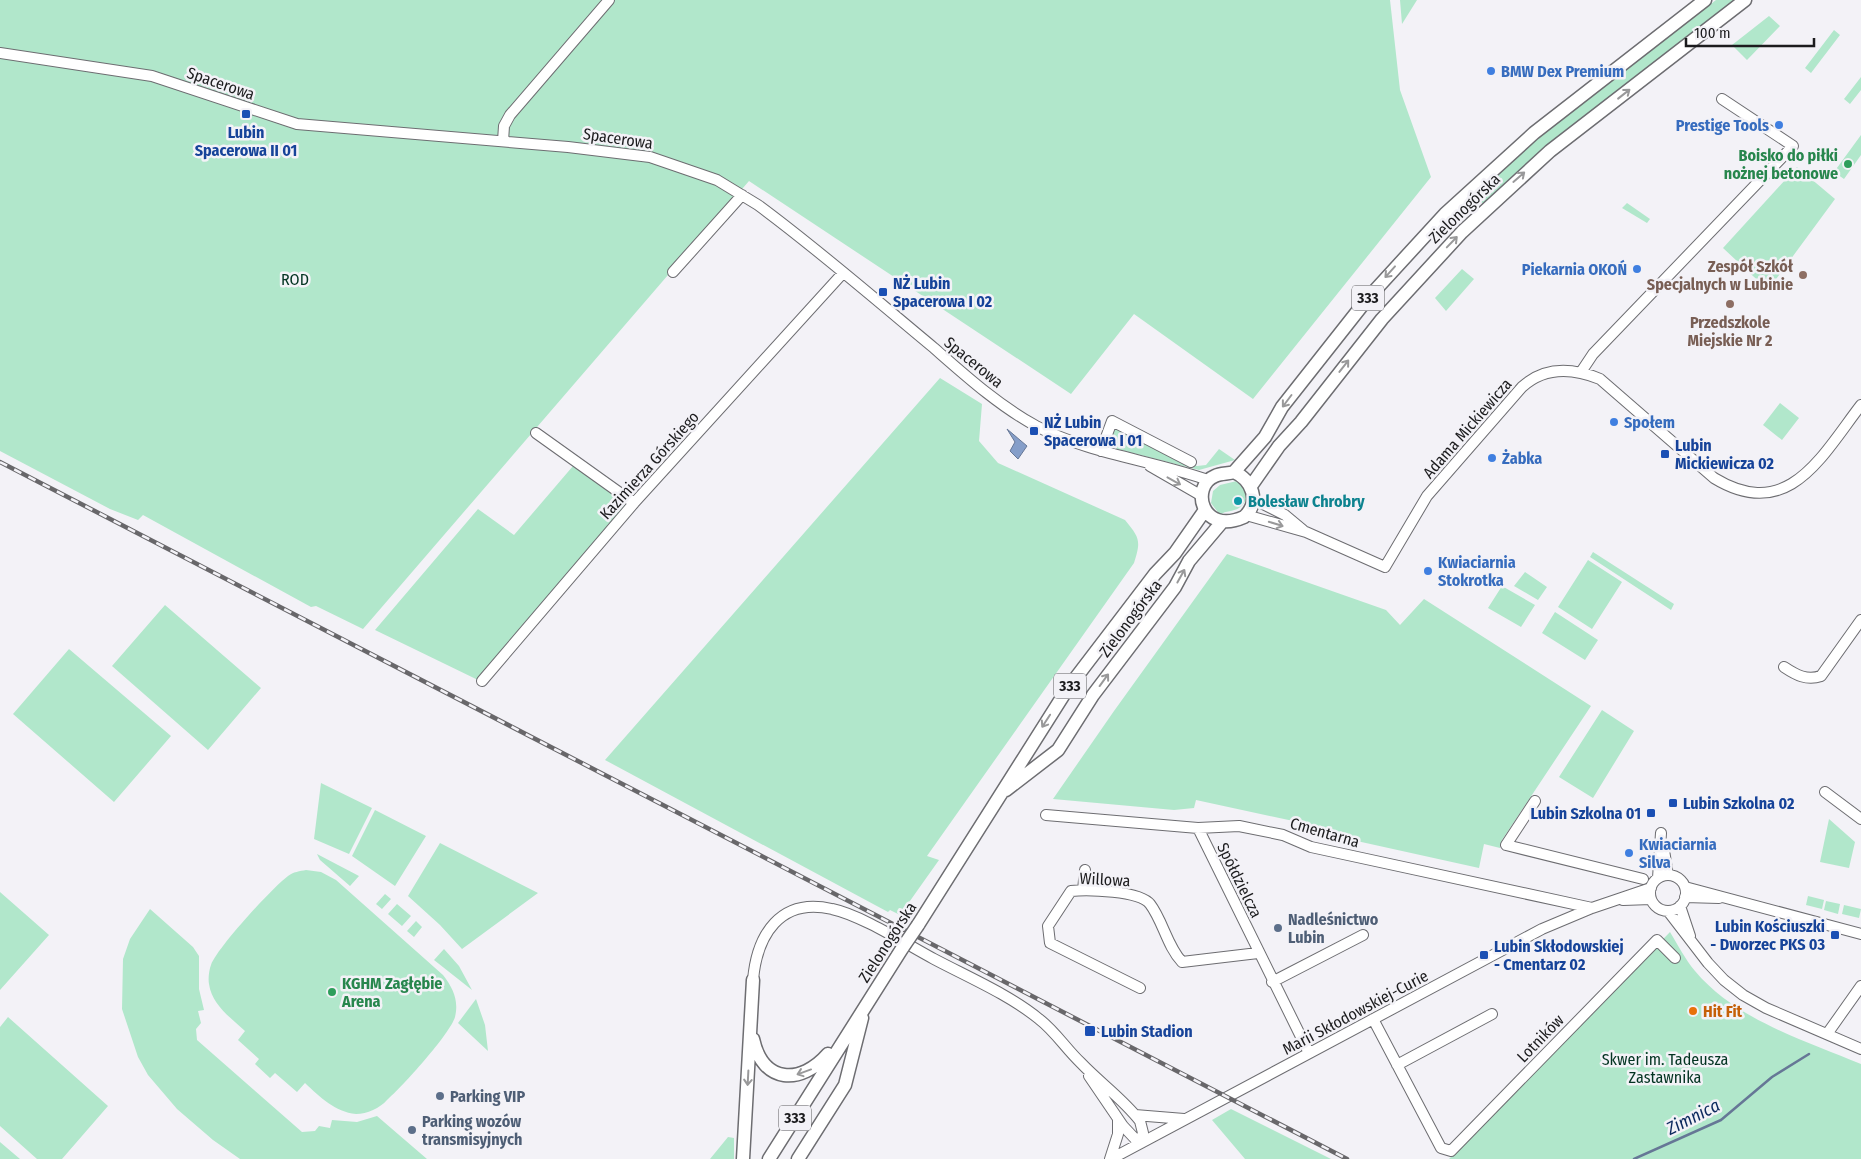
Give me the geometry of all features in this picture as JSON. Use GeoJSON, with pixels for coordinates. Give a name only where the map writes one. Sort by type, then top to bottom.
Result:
{"type":"FeatureCollection","features":[{"type":"Feature","properties":{"kind":"main road","name":"Zielonogórska"},"geometry":{"type":"LineString","coordinates":[[1234,472],[1265,437],[1282,407],[1368,298],[1445,214],[1534,133],[1705,0]]}},
{"type":"Feature","properties":{"kind":"main road","name":"Zielonogórska"},"geometry":{"type":"LineString","coordinates":[[1251,486],[1279,446],[1301,422],[1389,310],[1462,232],[1550,151],[1745,0]]}},
{"type":"Feature","properties":{"kind":"main road"},"geometry":{"type":"LineString","coordinates":[[1234,472],[1247,480],[1251,486],[1253,499],[1246,515],[1222,522],[1215,520],[1205,510],[1202,496],[1208,480],[1217,475],[1234,472]]}},
{"type":"Feature","properties":{"kind":"main road","name":"Zielonogórska"},"geometry":{"type":"LineString","coordinates":[[769,1159],[1077,675],[1155,574],[1175,553],[1205,510]]}},
{"type":"Feature","properties":{"kind":"main road","name":"Zielonogórska"},"geometry":{"type":"LineString","coordinates":[[1000,795],[1058,750],[1093,696],[1175,587],[1190,561],[1222,522]]}},
{"type":"Feature","properties":{"kind":"main road"},"geometry":{"type":"LineString","coordinates":[[743,1159],[753,980]]}},
{"type":"Feature","properties":{"kind":"main road","name":"Zielonogórska"},"geometry":{"type":"LineString","coordinates":[[798,1159],[845,1085],[866,1006]]}},
{"type":"Feature","properties":{"kind":"main road"},"geometry":{"type":"LineString","coordinates":[[751,1029],[756,1051],[762,1062],[774,1072],[790,1076],[805,1072],[820,1063],[852,1028]]}},
{"type":"Feature","properties":{"kind":"street"},"geometry":{"type":"LineString","coordinates":[[502,141],[504,126],[510,115],[609,0]]}},
{"type":"Feature","properties":{"kind":"street","name":"Spacerowa"},"geometry":{"type":"LineString","coordinates":[[0,53],[152,76],[297,124],[627,152],[650,157],[717,180],[781,222],[1012,411],[1059,436],[1101,451],[1147,464],[1172,468],[1208,480]]}},
{"type":"Feature","properties":{"kind":"street"},"geometry":{"type":"LineString","coordinates":[[1581,372],[1593,354],[1793,146],[1722,99]]}},
{"type":"Feature","properties":{"kind":"street"},"geometry":{"type":"LineString","coordinates":[[674,272],[742,195]]}},
{"type":"Feature","properties":{"kind":"street","name":"Kazimierza Górskiego"},"geometry":{"type":"LineString","coordinates":[[482,681],[634,504],[843,273]]}},
{"type":"Feature","properties":{"kind":"street","name":"Adama Mickiewicza"},"geometry":{"type":"LineString","coordinates":[[1306,532],[1385,567],[1427,496],[1522,387],[1538,375],[1550,371],[1581,372],[1600,379],[1714,478],[1735,489],[1753,494],[1774,492],[1795,484],[1811,471],[1861,405]]}},
{"type":"Feature","properties":{"kind":"street"},"geometry":{"type":"LineString","coordinates":[[1101,451],[1112,421],[1191,462]]}},
{"type":"Feature","properties":{"kind":"street"},"geometry":{"type":"LineString","coordinates":[[536,432],[634,504]]}},
{"type":"Feature","properties":{"kind":"street","name":"Spacerowa"},"geometry":{"type":"LineString","coordinates":[[1147,464],[1202,496]]}},
{"type":"Feature","properties":{"kind":"street"},"geometry":{"type":"LineString","coordinates":[[1253,499],[1284,515],[1306,532]]}},
{"type":"Feature","properties":{"kind":"street"},"geometry":{"type":"LineString","coordinates":[[1246,515],[1306,532]]}},
{"type":"Feature","properties":{"kind":"street"},"geometry":{"type":"LineString","coordinates":[[1784,668],[1801,677],[1814,678],[1821,676],[1861,620]]}},
{"type":"Feature","properties":{"kind":"street"},"geometry":{"type":"LineString","coordinates":[[1826,792],[1861,819]]}},
{"type":"Feature","properties":{"kind":"street"},"geometry":{"type":"LineString","coordinates":[[1535,801],[1506,844],[1642,879]]}},
{"type":"Feature","properties":{"kind":"street","name":"Cmentarna"},"geometry":{"type":"LineString","coordinates":[[1046,815],[1198,828],[1238,826],[1283,835],[1311,847],[1592,908]]}},
{"type":"Feature","properties":{"kind":"street","name":"Spółdzielcza"},"geometry":{"type":"LineString","coordinates":[[1198,828],[1308,1053]]}},
{"type":"Feature","properties":{"kind":"street"},"geometry":{"type":"LineString","coordinates":[[1661,834],[1658,849],[1663,876]]}},
{"type":"Feature","properties":{"kind":"street"},"geometry":{"type":"LineString","coordinates":[[1083,890],[1085,870]]}},
{"type":"Feature","properties":{"kind":"street"},"geometry":{"type":"LineString","coordinates":[[1663,876],[1651,888],[1651,899],[1655,905],[1668,911],[1717,972],[1743,994],[1766,1008],[1861,1048]]}},
{"type":"Feature","properties":{"kind":"street"},"geometry":{"type":"LineString","coordinates":[[1663,876],[1681,881],[1691,939]]}},
{"type":"Feature","properties":{"kind":"street","name":"Marii Skłodowskiej-Curie"},"geometry":{"type":"LineString","coordinates":[[1110,1159],[1542,929],[1592,908],[1651,888]]}},
{"type":"Feature","properties":{"kind":"street","name":"Willowa"},"geometry":{"type":"LineString","coordinates":[[1140,988],[1050,942],[1048,926],[1071,891],[1083,890],[1139,896],[1150,903],[1182,962],[1258,952]]}},
{"type":"Feature","properties":{"kind":"street"},"geometry":{"type":"LineString","coordinates":[[1668,911],[1683,897],[1708,891],[1719,898],[1861,934]]}},
{"type":"Feature","properties":{"kind":"street","name":"Marii Skłodowskiej-Curie"},"geometry":{"type":"LineString","coordinates":[[1617,900],[1651,899]]}},
{"type":"Feature","properties":{"kind":"street"},"geometry":{"type":"LineString","coordinates":[[753,980],[759,945],[774,923],[786,914],[800,909],[815,907],[833,909],[882,931],[1030,1012],[1050,1029],[1080,1063],[1135,1114],[1143,1129],[1139,1143],[1132,1138],[1117,1118],[1080,1063]]}},
{"type":"Feature","properties":{"kind":"street"},"geometry":{"type":"LineString","coordinates":[[1272,982],[1363,935]]}},
{"type":"Feature","properties":{"kind":"street","name":"Lotników"},"geometry":{"type":"LineString","coordinates":[[1397,1065],[1441,1148],[1450,1151],[1657,940],[1675,958]]}},
{"type":"Feature","properties":{"kind":"street"},"geometry":{"type":"LineString","coordinates":[[1827,1034],[1861,986]]}},
{"type":"Feature","properties":{"kind":"street"},"geometry":{"type":"LineString","coordinates":[[1373,1019],[1397,1065],[1492,1014]]}},
{"type":"Feature","properties":{"kind":"street"},"geometry":{"type":"LineString","coordinates":[[1135,1114],[1164,1119],[1187,1118]]}},
{"type":"Feature","properties":{"kind":"street"},"geometry":{"type":"LineString","coordinates":[[1110,1159],[1118,1134],[1117,1118]]}},
{"type":"Feature","properties":{"kind":"green space","name":"ROD"},"geometry":{"type":"Polygon","coordinates":[[[0,0],[1390,0],[1400,90],[1431,177],[1253,399],[1134,314],[1071,394],[749,181],[363,629],[316,606],[311,607],[143,515],[138,520],[110,509],[0,451],[0,0]]]}},
{"type":"Feature","properties":{"kind":"green space"},"geometry":{"type":"Polygon","coordinates":[[[1400,0],[1417,0],[1402,24],[1400,0]]]}},
{"type":"Feature","properties":{"kind":"green space"},"geometry":{"type":"Polygon","coordinates":[[[1716,0],[1741,0],[1484,205],[1474,195],[1562,119],[1716,0]]]}},
{"type":"Feature","properties":{"kind":"green space"},"geometry":{"type":"Polygon","coordinates":[[[1769,16],[1780,26],[1747,60],[1732,45],[1769,16]]]}},
{"type":"Feature","properties":{"kind":"green space"},"geometry":{"type":"Polygon","coordinates":[[[1834,30],[1840,35],[1811,73],[1805,68],[1834,30]]]}},
{"type":"Feature","properties":{"kind":"green space"},"geometry":{"type":"Polygon","coordinates":[[[1861,77],[1861,90],[1850,104],[1844,99],[1861,77]]]}},
{"type":"Feature","properties":{"kind":"green space","name":"Boisko do piłki nożnej betonowe"},"geometry":{"type":"Polygon","coordinates":[[[1861,135],[1861,155],[1844,179],[1834,172],[1861,135]]]}},
{"type":"Feature","properties":{"kind":"green space"},"geometry":{"type":"Polygon","coordinates":[[[1797,167],[1835,199],[1768,290],[1723,248],[1797,167]]]}},
{"type":"Feature","properties":{"kind":"green space"},"geometry":{"type":"Polygon","coordinates":[[[1627,203],[1650,219],[1647,223],[1622,208],[1627,203]]]}},
{"type":"Feature","properties":{"kind":"green space"},"geometry":{"type":"Polygon","coordinates":[[[1462,269],[1474,279],[1446,311],[1435,298],[1462,269]]]}},
{"type":"Feature","properties":{"kind":"green space"},"geometry":{"type":"Polygon","coordinates":[[[940,378],[982,404],[979,441],[998,463],[1125,520],[1134,531],[1138,540],[1138,550],[1134,563],[927,856],[939,860],[900,915],[890,910],[888,912],[605,760],[940,378]]]}},
{"type":"Feature","properties":{"kind":"green space"},"geometry":{"type":"Polygon","coordinates":[[[1780,403],[1799,418],[1782,440],[1763,425],[1780,403]]]}},
{"type":"Feature","properties":{"kind":"green space"},"geometry":{"type":"Polygon","coordinates":[[[1119,429],[1197,466],[1206,465],[1219,449],[1235,460],[1199,470],[1117,449],[1109,442],[1112,430],[1119,429]]]}},
{"type":"Feature","properties":{"kind":"green space"},"geometry":{"type":"Polygon","coordinates":[[[573,466],[627,505],[478,680],[375,630],[478,509],[514,535],[573,466]]]}},
{"type":"Feature","properties":{"kind":"green space"},"geometry":{"type":"Polygon","coordinates":[[[1237,481],[1245,490],[1245,502],[1237,509],[1220,515],[1211,503],[1213,491],[1220,485],[1237,481]]]}},
{"type":"Feature","properties":{"kind":"green space"},"geometry":{"type":"Polygon","coordinates":[[[1593,552],[1674,604],[1671,610],[1590,557],[1593,552]]]}},
{"type":"Feature","properties":{"kind":"green space"},"geometry":{"type":"Polygon","coordinates":[[[1227,554],[1386,610],[1400,625],[1424,599],[1591,706],[1502,840],[1500,848],[1484,844],[1479,868],[1298,828],[1298,822],[1196,800],[1194,808],[1174,810],[1053,799],[1227,554]]]}},
{"type":"Feature","properties":{"kind":"green space"},"geometry":{"type":"Polygon","coordinates":[[[1588,560],[1622,582],[1592,629],[1558,607],[1588,560]]]}},
{"type":"Feature","properties":{"kind":"green space"},"geometry":{"type":"Polygon","coordinates":[[[1525,572],[1547,587],[1538,600],[1514,586],[1525,572]]]}},
{"type":"Feature","properties":{"kind":"green space"},"geometry":{"type":"Polygon","coordinates":[[[1502,586],[1535,605],[1521,627],[1488,608],[1502,586]]]}},
{"type":"Feature","properties":{"kind":"green space"},"geometry":{"type":"Polygon","coordinates":[[[165,605],[261,688],[208,750],[112,666],[165,605]]]}},
{"type":"Feature","properties":{"kind":"green space"},"geometry":{"type":"Polygon","coordinates":[[[1555,612],[1598,640],[1585,660],[1542,633],[1555,612]]]}},
{"type":"Feature","properties":{"kind":"green space"},"geometry":{"type":"Polygon","coordinates":[[[69,649],[171,736],[114,802],[13,714],[69,649]]]}},
{"type":"Feature","properties":{"kind":"green space"},"geometry":{"type":"Polygon","coordinates":[[[1602,710],[1634,731],[1593,798],[1559,777],[1602,710]]]}},
{"type":"Feature","properties":{"kind":"green space"},"geometry":{"type":"Polygon","coordinates":[[[321,783],[372,808],[349,854],[314,839],[321,783]]]}},
{"type":"Feature","properties":{"kind":"green space"},"geometry":{"type":"Polygon","coordinates":[[[375,810],[426,836],[395,886],[352,856],[375,810]]]}},
{"type":"Feature","properties":{"kind":"green space"},"geometry":{"type":"Polygon","coordinates":[[[1829,819],[1855,842],[1849,868],[1820,862],[1829,819]]]}},
{"type":"Feature","properties":{"kind":"green space"},"geometry":{"type":"Polygon","coordinates":[[[440,843],[538,893],[462,949],[440,925],[408,896],[440,843]]]}},
{"type":"Feature","properties":{"kind":"green space"},"geometry":{"type":"Polygon","coordinates":[[[317,854],[359,876],[350,886],[320,860],[317,854]]]}},
{"type":"Feature","properties":{"kind":"green space","name":"KGHM Zagłębie Arena"},"geometry":{"type":"Polygon","coordinates":[[[306,870],[321,872],[336,880],[443,975],[450,985],[456,1000],[455,1017],[435,1047],[414,1073],[384,1103],[369,1112],[348,1113],[322,1098],[305,1083],[297,1092],[275,1073],[270,1078],[255,1064],[259,1059],[238,1040],[245,1031],[222,1010],[214,998],[209,984],[210,967],[223,945],[281,882],[292,874],[306,870]]]}},
{"type":"Feature","properties":{"kind":"green space"},"geometry":{"type":"Polygon","coordinates":[[[0,892],[49,935],[0,990],[0,892]]]}},
{"type":"Feature","properties":{"kind":"green space"},"geometry":{"type":"Polygon","coordinates":[[[385,894],[391,899],[382,909],[376,904],[385,894]]]}},
{"type":"Feature","properties":{"kind":"green space"},"geometry":{"type":"Polygon","coordinates":[[[1808,896],[1824,900],[1822,909],[1806,905],[1808,896]]]}},
{"type":"Feature","properties":{"kind":"green space"},"geometry":{"type":"Polygon","coordinates":[[[1826,901],[1840,904],[1838,914],[1824,910],[1826,901]]]}},
{"type":"Feature","properties":{"kind":"green space"},"geometry":{"type":"Polygon","coordinates":[[[397,904],[411,916],[402,926],[388,914],[397,904]]]}},
{"type":"Feature","properties":{"kind":"green space"},"geometry":{"type":"Polygon","coordinates":[[[1844,905],[1861,909],[1859,918],[1842,914],[1844,905]]]}},
{"type":"Feature","properties":{"kind":"green space"},"geometry":{"type":"Polygon","coordinates":[[[150,909],[193,947],[199,956],[199,989],[204,1010],[198,1011],[201,1023],[196,1029],[197,1040],[302,1132],[315,1131],[319,1126],[330,1128],[332,1120],[357,1122],[377,1116],[427,1159],[240,1159],[213,1140],[177,1109],[148,1075],[138,1057],[122,1009],[123,959],[130,939],[150,909]]]}},
{"type":"Feature","properties":{"kind":"green space"},"geometry":{"type":"Polygon","coordinates":[[[416,921],[422,927],[414,937],[407,931],[416,921]]]}},
{"type":"Feature","properties":{"kind":"green space","name":"Skwer im. Tadeusza Zastawnika"},"geometry":{"type":"Polygon","coordinates":[[[1670,932],[1695,971],[1730,1003],[1772,1027],[1861,1064],[1861,1159],[1449,1159],[1670,932]]]}},
{"type":"Feature","properties":{"kind":"green space"},"geometry":{"type":"Polygon","coordinates":[[[444,949],[459,966],[472,990],[434,960],[444,949]]]}},
{"type":"Feature","properties":{"kind":"green space"},"geometry":{"type":"Polygon","coordinates":[[[476,999],[485,1025],[488,1051],[458,1023],[476,999]]]}},
{"type":"Feature","properties":{"kind":"green space"},"geometry":{"type":"Polygon","coordinates":[[[8,1017],[108,1106],[62,1159],[37,1159],[0,1126],[0,1027],[8,1017]]]}},
{"type":"Feature","properties":{"kind":"green space"},"geometry":{"type":"Polygon","coordinates":[[[1231,1109],[1331,1159],[1245,1159],[1212,1120],[1231,1109]]]}},
{"type":"Feature","properties":{"kind":"green space"},"geometry":{"type":"Polygon","coordinates":[[[728,1137],[734,1138],[734,1159],[710,1159],[728,1137]]]}},
{"type":"Feature","properties":{"kind":"green space"},"geometry":{"type":"Polygon","coordinates":[[[0,1142],[20,1159],[0,1159],[0,1142]]]}},
{"type":"Feature","properties":{"kind":"water"},"geometry":{"type":"Polygon","coordinates":[[[1007,429],[1027,446],[1018,459],[1010,451],[1015,442],[1007,429]]]}},
{"type":"Feature","properties":{"kind":"waterway","name":"Zimnica"},"geometry":{"type":"LineString","coordinates":[[1634,1159],[1721,1120],[1772,1077],[1809,1054]]}},
{"type":"Feature","properties":{"kind":"railway"},"geometry":{"type":"LineString","coordinates":[[0,462],[1347,1159]]}},
{"type":"Feature","properties":{"kind":"place","name":"BMW Dex Premium"},"geometry":{"type":"Point","coordinates":[1491,71]}},
{"type":"Feature","properties":{"kind":"place","name":"Lubin Spacerowa II 01"},"geometry":{"type":"Point","coordinates":[246,114]}},
{"type":"Feature","properties":{"kind":"place","name":"Prestige Tools"},"geometry":{"type":"Point","coordinates":[1779,125]}},
{"type":"Feature","properties":{"kind":"place","name":"Boisko do piłki nożnej betonowe"},"geometry":{"type":"Point","coordinates":[1848,164]}},
{"type":"Feature","properties":{"kind":"place","name":"Piekarnia OKOŃ"},"geometry":{"type":"Point","coordinates":[1637,269]}},
{"type":"Feature","properties":{"kind":"place","name":"Zespół Szkół Specjalnych w Lubinie"},"geometry":{"type":"Point","coordinates":[1803,275]}},
{"type":"Feature","properties":{"kind":"place","name":"NŻ Lubin Spacerowa I 02"},"geometry":{"type":"Point","coordinates":[883,292]}},
{"type":"Feature","properties":{"kind":"place","name":"Przedszkole Miejskie Nr 2"},"geometry":{"type":"Point","coordinates":[1730,304]}},
{"type":"Feature","properties":{"kind":"place","name":"Społem"},"geometry":{"type":"Point","coordinates":[1614,422]}},
{"type":"Feature","properties":{"kind":"place","name":"NŻ Lubin Spacerowa I 01"},"geometry":{"type":"Point","coordinates":[1034,431]}},
{"type":"Feature","properties":{"kind":"place","name":"Lubin Mickiewicza 02"},"geometry":{"type":"Point","coordinates":[1665,454]}},
{"type":"Feature","properties":{"kind":"place","name":"Żabka"},"geometry":{"type":"Point","coordinates":[1492,458]}},
{"type":"Feature","properties":{"kind":"place","name":"Bolesław Chrobry"},"geometry":{"type":"Point","coordinates":[1238,501]}},
{"type":"Feature","properties":{"kind":"place","name":"Kwiaciarnia Stokrotka"},"geometry":{"type":"Point","coordinates":[1428,571]}},
{"type":"Feature","properties":{"kind":"place","name":"Lubin Szkolna 02"},"geometry":{"type":"Point","coordinates":[1673,803]}},
{"type":"Feature","properties":{"kind":"place","name":"Lubin Szkolna 01"},"geometry":{"type":"Point","coordinates":[1651,813]}},
{"type":"Feature","properties":{"kind":"place","name":"Kwiaciarnia Silva"},"geometry":{"type":"Point","coordinates":[1629,853]}},
{"type":"Feature","properties":{"kind":"place","name":"Nadleśnictwo Lubin"},"geometry":{"type":"Point","coordinates":[1278,928]}},
{"type":"Feature","properties":{"kind":"place","name":"Lubin Kościuszki - Dworzec PKS 03"},"geometry":{"type":"Point","coordinates":[1835,935]}},
{"type":"Feature","properties":{"kind":"place","name":"Lubin Skłodowskiej - Cmentarz 02"},"geometry":{"type":"Point","coordinates":[1484,955]}},
{"type":"Feature","properties":{"kind":"place","name":"KGHM Zagłębie Arena"},"geometry":{"type":"Point","coordinates":[332,992]}},
{"type":"Feature","properties":{"kind":"place","name":"Hit Fit"},"geometry":{"type":"Point","coordinates":[1693,1011]}},
{"type":"Feature","properties":{"kind":"place","name":"Lubin Stadion"},"geometry":{"type":"Point","coordinates":[1090,1031]}},
{"type":"Feature","properties":{"kind":"place","name":"Parking VIP"},"geometry":{"type":"Point","coordinates":[440,1096]}},
{"type":"Feature","properties":{"kind":"place","name":"Parking wozów transmisyjnych"},"geometry":{"type":"Point","coordinates":[412,1130]}}]}
